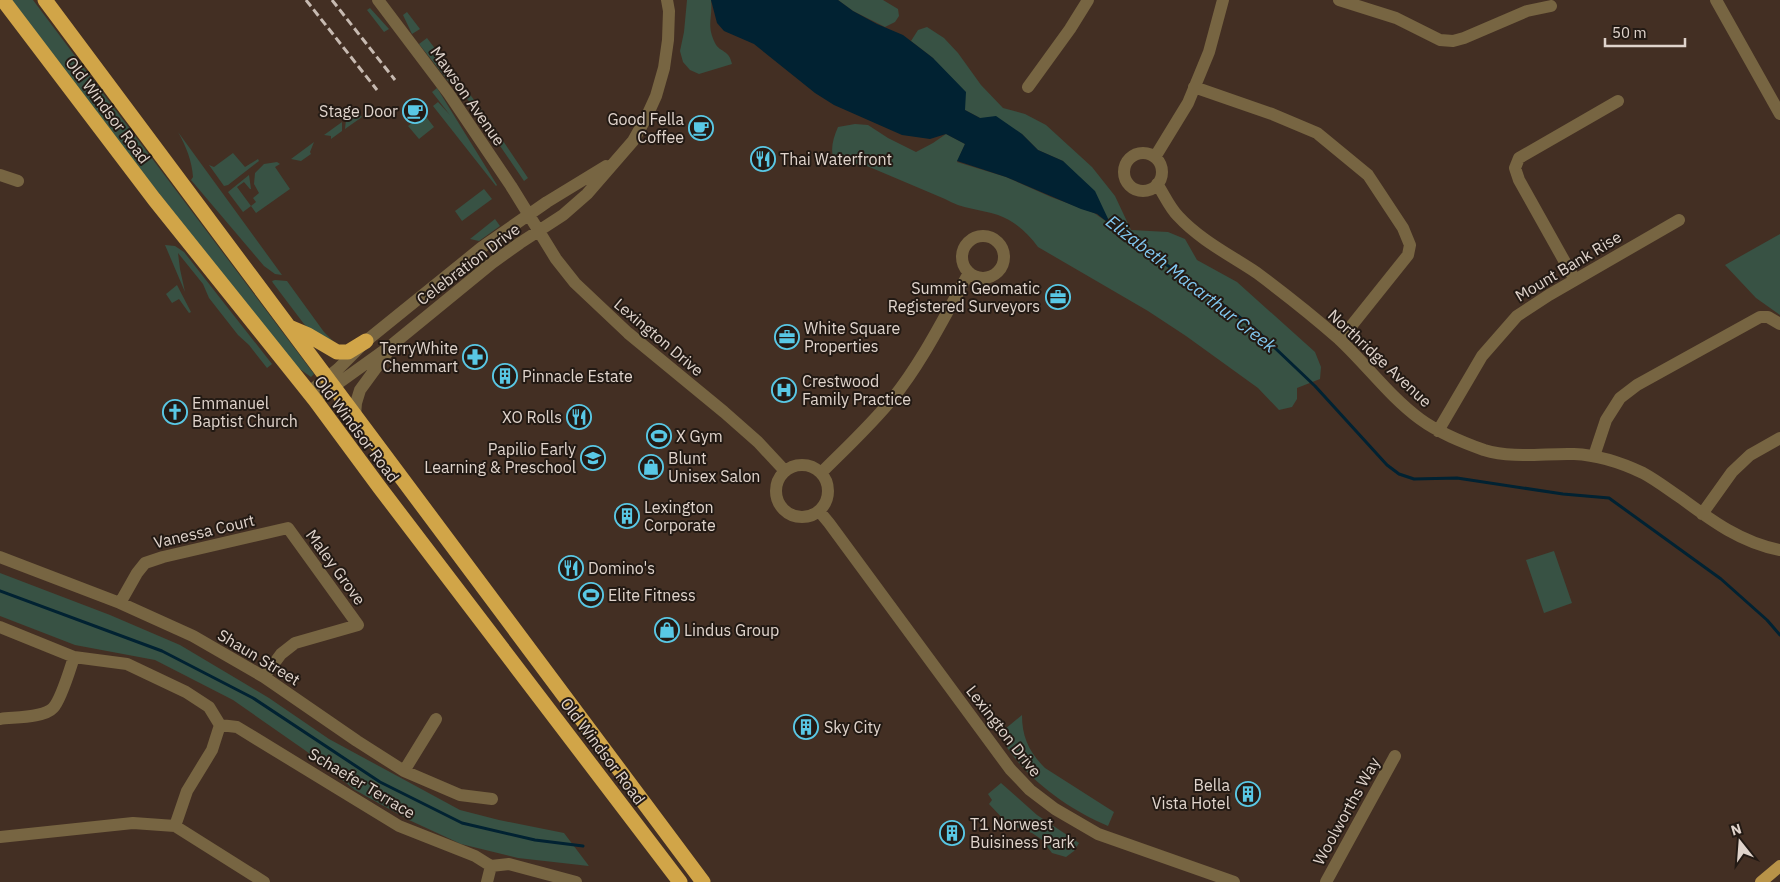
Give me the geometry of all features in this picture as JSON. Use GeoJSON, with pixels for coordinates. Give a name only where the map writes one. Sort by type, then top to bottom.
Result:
{"type":"FeatureCollection","features":[{"type":"Feature","properties":{"kind":"highway","name":"Old Windsor Road"},"geometry":{"type":"LineString","coordinates":[[3,0],[154,199],[311,397],[680,882]]}},
{"type":"Feature","properties":{"kind":"highway","name":"Old Windsor Road"},"geometry":{"type":"LineString","coordinates":[[44,0],[703,882]]}},
{"type":"Feature","properties":{"kind":"highway"},"geometry":{"type":"LineString","coordinates":[[288,327],[308,335],[337,352],[348,352],[366,341]]}},
{"type":"Feature","properties":{"kind":"main road"},"geometry":{"type":"LineString","coordinates":[[1761,882],[1780,866]]}},
{"type":"Feature","properties":{"kind":"street","name":"Mawson Avenue"},"geometry":{"type":"LineString","coordinates":[[378,0],[449,94],[528,214]]}},
{"type":"Feature","properties":{"kind":"street","name":"Celebration Drive"},"geometry":{"type":"LineString","coordinates":[[330,383],[393,344],[477,274],[562,216],[587,194],[633,140],[656,96],[664,68],[668,40],[669,11],[667,0]]}},
{"type":"Feature","properties":{"kind":"street"},"geometry":{"type":"LineString","coordinates":[[1028,87],[1070,30],[1088,0]]}},
{"type":"Feature","properties":{"kind":"street"},"geometry":{"type":"LineString","coordinates":[[1154,157],[1188,103],[1209,52],[1223,0]]}},
{"type":"Feature","properties":{"kind":"street"},"geometry":{"type":"LineString","coordinates":[[1339,0],[1396,18],[1440,40],[1453,41],[1527,11],[1550,6]]}},
{"type":"Feature","properties":{"kind":"street"},"geometry":{"type":"LineString","coordinates":[[1716,0],[1780,114]]}},
{"type":"Feature","properties":{"kind":"street"},"geometry":{"type":"LineString","coordinates":[[1194,87],[1272,114],[1317,133],[1368,176],[1403,228],[1410,245],[1408,255],[1340,340]]}},
{"type":"Feature","properties":{"kind":"street"},"geometry":{"type":"LineString","coordinates":[[1575,280],[1519,180],[1515,168],[1519,158],[1618,101]]}},
{"type":"Feature","properties":{"kind":"street"},"geometry":{"type":"LineString","coordinates":[[1142,153],[1154,157],[1158,160],[1162,170],[1157,184],[1150,189],[1137,190],[1126,182],[1123,174],[1127,161],[1133,155],[1142,153]]}},
{"type":"Feature","properties":{"kind":"street","name":"Celebration Drive"},"geometry":{"type":"LineString","coordinates":[[330,383],[338,369],[366,341],[481,248],[528,214],[616,160]]}},
{"type":"Feature","properties":{"kind":"street"},"geometry":{"type":"LineString","coordinates":[[0,175],[18,181]]}},
{"type":"Feature","properties":{"kind":"street","name":"Northridge Avenue"},"geometry":{"type":"LineString","coordinates":[[1157,184],[1176,214],[1191,229],[1258,274],[1340,340],[1398,401],[1420,420],[1438,431],[1487,451],[1516,455],[1575,454],[1594,456],[1620,464],[1644,474],[1724,529],[1748,541],[1780,550]]}},
{"type":"Feature","properties":{"kind":"street","name":"Lexington Drive"},"geometry":{"type":"LineString","coordinates":[[528,214],[556,259],[592,300],[648,350],[758,442],[785,471]]}},
{"type":"Feature","properties":{"kind":"street","name":"Mount Bank Rise"},"geometry":{"type":"LineString","coordinates":[[1438,431],[1482,356],[1518,316],[1575,280],[1679,220]]}},
{"type":"Feature","properties":{"kind":"street"},"geometry":{"type":"LineString","coordinates":[[821,473],[873,422],[894,397],[920,358],[970,273]]}},
{"type":"Feature","properties":{"kind":"street"},"geometry":{"type":"LineString","coordinates":[[1594,456],[1606,420],[1620,398],[1637,385],[1760,317],[1768,317],[1780,324]]}},
{"type":"Feature","properties":{"kind":"street"},"geometry":{"type":"LineString","coordinates":[[355,415],[360,390],[393,344]]}},
{"type":"Feature","properties":{"kind":"street"},"geometry":{"type":"LineString","coordinates":[[311,397],[330,383]]}},
{"type":"Feature","properties":{"kind":"street"},"geometry":{"type":"LineString","coordinates":[[1702,514],[1732,472],[1750,455],[1780,438]]}},
{"type":"Feature","properties":{"kind":"street"},"geometry":{"type":"LineString","coordinates":[[798,465],[806,465],[815,468],[821,473],[826,481],[827,498],[819,511],[806,516],[796,516],[788,514],[782,509],[776,492],[777,482],[785,471],[798,465]]}},
{"type":"Feature","properties":{"kind":"street","name":"Lexington Drive"},"geometry":{"type":"LineString","coordinates":[[819,511],[1010,769],[1030,790],[1060,813],[1098,834],[1234,882]]}},
{"type":"Feature","properties":{"kind":"street","name":"Vanessa Court"},"geometry":{"type":"LineString","coordinates":[[120,603],[136,573],[145,563],[163,557],[288,528]]}},
{"type":"Feature","properties":{"kind":"street","name":"Maley Grove"},"geometry":{"type":"LineString","coordinates":[[264,677],[281,654],[295,643],[358,625],[288,528]]}},
{"type":"Feature","properties":{"kind":"street","name":"Shaun Street"},"geometry":{"type":"LineString","coordinates":[[0,557],[120,603],[193,636],[264,677],[404,771],[460,795],[492,799]]}},
{"type":"Feature","properties":{"kind":"street"},"geometry":{"type":"LineString","coordinates":[[0,627],[74,658],[127,664],[186,692],[209,707],[220,725],[212,750],[187,791],[174,826]]}},
{"type":"Feature","properties":{"kind":"street"},"geometry":{"type":"LineString","coordinates":[[0,719],[40,715],[53,709],[59,699],[74,658]]}},
{"type":"Feature","properties":{"kind":"street"},"geometry":{"type":"LineString","coordinates":[[404,771],[436,719]]}},
{"type":"Feature","properties":{"kind":"street","name":"Schaefer Terrace"},"geometry":{"type":"LineString","coordinates":[[220,725],[237,727],[398,826],[475,856],[491,866]]}},
{"type":"Feature","properties":{"kind":"street","name":"Woolworths Way"},"geometry":{"type":"LineString","coordinates":[[1326,882],[1395,756]]}},
{"type":"Feature","properties":{"kind":"street"},"geometry":{"type":"LineString","coordinates":[[0,837],[133,822],[174,826],[264,882]]}},
{"type":"Feature","properties":{"kind":"street"},"geometry":{"type":"LineString","coordinates":[[487,882],[491,866],[509,864],[576,882]]}},
{"type":"Feature","properties":{"kind":"green space"},"geometry":{"type":"Polygon","coordinates":[[[11,0],[33,0],[314,374],[311,377],[294,365],[128,154],[11,0]]]}},
{"type":"Feature","properties":{"kind":"green space"},"geometry":{"type":"Polygon","coordinates":[[[687,0],[711,0],[710,26],[712,37],[717,46],[727,53],[732,64],[699,74],[690,70],[683,62],[680,51],[687,0]]]}},
{"type":"Feature","properties":{"kind":"green space"},"geometry":{"type":"Polygon","coordinates":[[[838,0],[883,0],[898,9],[899,16],[895,22],[885,27],[853,11],[838,0]]]}},
{"type":"Feature","properties":{"kind":"green space"},"geometry":{"type":"Polygon","coordinates":[[[370,8],[389,29],[384,32],[367,10],[370,8]]]}},
{"type":"Feature","properties":{"kind":"green space"},"geometry":{"type":"Polygon","coordinates":[[[407,12],[420,29],[412,34],[403,15],[407,12]]]}},
{"type":"Feature","properties":{"kind":"green space"},"geometry":{"type":"Polygon","coordinates":[[[927,27],[944,38],[958,53],[981,85],[1003,108],[1025,114],[1046,125],[1092,167],[1115,196],[1131,230],[1168,232],[1185,239],[1197,260],[1237,282],[1315,352],[1321,367],[1320,379],[1297,388],[1297,399],[1292,407],[1279,410],[1258,388],[1186,336],[1148,311],[1038,247],[1025,232],[1010,221],[998,215],[958,205],[860,163],[849,165],[836,161],[832,150],[838,127],[855,124],[868,125],[888,138],[916,152],[946,134],[965,144],[957,162],[1006,177],[1094,213],[1110,224],[1063,161],[1038,150],[1022,134],[980,118],[965,110],[933,58],[911,41],[918,30],[927,27]]]}},
{"type":"Feature","properties":{"kind":"green space"},"geometry":{"type":"Polygon","coordinates":[[[427,38],[487,117],[528,178],[524,181],[470,102],[448,81],[419,44],[427,38]]]}},
{"type":"Feature","properties":{"kind":"green space"},"geometry":{"type":"Polygon","coordinates":[[[437,88],[496,186],[433,106],[438,102],[450,115],[432,92],[437,88]]]}},
{"type":"Feature","properties":{"kind":"green space"},"geometry":{"type":"Polygon","coordinates":[[[357,111],[362,117],[345,129],[346,119],[357,111]]]}},
{"type":"Feature","properties":{"kind":"green space"},"geometry":{"type":"Polygon","coordinates":[[[424,114],[434,127],[419,139],[408,126],[424,114]]]}},
{"type":"Feature","properties":{"kind":"green space"},"geometry":{"type":"Polygon","coordinates":[[[342,122],[342,131],[331,139],[331,136],[324,135],[342,122]]]}},
{"type":"Feature","properties":{"kind":"green space"},"geometry":{"type":"Polygon","coordinates":[[[178,132],[282,275],[275,274],[264,266],[191,180],[193,177],[190,159],[178,132]]]}},
{"type":"Feature","properties":{"kind":"green space"},"geometry":{"type":"Polygon","coordinates":[[[314,142],[311,154],[301,161],[291,159],[314,142]]]}},
{"type":"Feature","properties":{"kind":"green space"},"geometry":{"type":"Polygon","coordinates":[[[233,153],[245,167],[258,159],[259,161],[228,185],[224,186],[209,165],[214,167],[233,153]]]}},
{"type":"Feature","properties":{"kind":"green space"},"geometry":{"type":"Polygon","coordinates":[[[277,162],[280,164],[275,167],[290,189],[256,213],[251,206],[256,202],[253,198],[259,193],[254,184],[255,173],[264,164],[277,162]]]}},
{"type":"Feature","properties":{"kind":"green space"},"geometry":{"type":"Polygon","coordinates":[[[249,175],[251,189],[244,182],[237,187],[251,206],[243,212],[228,192],[249,175]]]}},
{"type":"Feature","properties":{"kind":"green space"},"geometry":{"type":"Polygon","coordinates":[[[484,189],[492,199],[462,221],[455,211],[484,189]]]}},
{"type":"Feature","properties":{"kind":"green space"},"geometry":{"type":"Polygon","coordinates":[[[495,219],[500,226],[479,241],[470,239],[495,219]]]}},
{"type":"Feature","properties":{"kind":"green space"},"geometry":{"type":"Polygon","coordinates":[[[1780,234],[1780,315],[1756,298],[1725,265],[1780,234]]]}},
{"type":"Feature","properties":{"kind":"green space"},"geometry":{"type":"Polygon","coordinates":[[[165,245],[175,246],[184,252],[272,364],[267,368],[249,345],[238,335],[209,298],[203,284],[178,253],[185,292],[165,245]]]}},
{"type":"Feature","properties":{"kind":"green space"},"geometry":{"type":"Polygon","coordinates":[[[272,281],[287,281],[324,332],[337,345],[313,332],[304,324],[273,283],[272,281]]]}},
{"type":"Feature","properties":{"kind":"green space"},"geometry":{"type":"Polygon","coordinates":[[[177,285],[191,312],[189,313],[179,299],[172,303],[166,294],[177,285]]]}},
{"type":"Feature","properties":{"kind":"green space"},"geometry":{"type":"Polygon","coordinates":[[[1554,551],[1572,603],[1544,613],[1526,560],[1554,551]]]}},
{"type":"Feature","properties":{"kind":"green space"},"geometry":{"type":"Polygon","coordinates":[[[0,573],[110,615],[180,645],[269,698],[329,739],[460,810],[564,833],[589,866],[518,858],[461,844],[409,820],[355,790],[306,751],[233,700],[155,660],[75,645],[0,616],[0,573]]]}},
{"type":"Feature","properties":{"kind":"green space"},"geometry":{"type":"Polygon","coordinates":[[[1022,715],[1025,737],[1035,756],[1045,768],[1114,812],[1108,826],[1092,819],[1061,800],[1019,764],[999,734],[1022,715]]]}},
{"type":"Feature","properties":{"kind":"green space"},"geometry":{"type":"Polygon","coordinates":[[[1001,783],[1037,815],[1079,843],[1074,851],[1066,857],[1052,853],[1041,839],[1006,822],[989,804],[992,800],[988,794],[1001,783]]]}},
{"type":"Feature","properties":{"kind":"water"},"geometry":{"type":"Polygon","coordinates":[[[711,0],[838,0],[853,11],[877,24],[903,35],[933,58],[966,92],[965,110],[980,118],[996,116],[1022,134],[1038,150],[1063,161],[1095,191],[1111,225],[1097,214],[1006,177],[957,161],[965,144],[946,134],[930,139],[902,135],[834,105],[815,93],[754,44],[724,31],[717,23],[711,0]]]}},
{"type":"Feature","properties":{"kind":"waterway","name":"Elizabeth Macarthur Creek"},"geometry":{"type":"LineString","coordinates":[[1109,223],[1129,240],[1191,281],[1254,328],[1315,386],[1387,465],[1399,474],[1414,479],[1457,478],[1563,494],[1609,498],[1721,579],[1767,620],[1780,635]]}},
{"type":"Feature","properties":{"kind":"waterway"},"geometry":{"type":"LineString","coordinates":[[0,591],[162,651],[253,698],[380,782],[462,823],[535,840],[583,846]]}},
{"type":"Feature","properties":{"kind":"railway"},"geometry":{"type":"LineString","coordinates":[[306,0],[377,90]]}},
{"type":"Feature","properties":{"kind":"railway"},"geometry":{"type":"LineString","coordinates":[[332,0],[395,80]]}},
{"type":"Feature","properties":{"kind":"place","name":"Stage Door"},"geometry":{"type":"Point","coordinates":[415,111]}},
{"type":"Feature","properties":{"kind":"place","name":"Good Fella Coffee"},"geometry":{"type":"Point","coordinates":[701,128]}},
{"type":"Feature","properties":{"kind":"place","name":"Thai Waterfront"},"geometry":{"type":"Point","coordinates":[763,159]}},
{"type":"Feature","properties":{"kind":"place","name":"Summit Geomatic Registered Surveyors"},"geometry":{"type":"Point","coordinates":[1058,297]}},
{"type":"Feature","properties":{"kind":"place","name":"White Square Properties"},"geometry":{"type":"Point","coordinates":[787,337]}},
{"type":"Feature","properties":{"kind":"place","name":"TerryWhite Chemmart"},"geometry":{"type":"Point","coordinates":[475,357]}},
{"type":"Feature","properties":{"kind":"place","name":"Pinnacle Estate"},"geometry":{"type":"Point","coordinates":[505,376]}},
{"type":"Feature","properties":{"kind":"place","name":"Crestwood Family Practice"},"geometry":{"type":"Point","coordinates":[784,390]}},
{"type":"Feature","properties":{"kind":"place","name":"Emmanuel Baptist Church"},"geometry":{"type":"Point","coordinates":[175,412]}},
{"type":"Feature","properties":{"kind":"place","name":"XO Rolls"},"geometry":{"type":"Point","coordinates":[579,417]}},
{"type":"Feature","properties":{"kind":"place","name":"X Gym"},"geometry":{"type":"Point","coordinates":[659,436]}},
{"type":"Feature","properties":{"kind":"place","name":"Papilio Early Learning & Preschool"},"geometry":{"type":"Point","coordinates":[593,458]}},
{"type":"Feature","properties":{"kind":"place","name":"Blunt Unisex Salon"},"geometry":{"type":"Point","coordinates":[651,467]}},
{"type":"Feature","properties":{"kind":"place","name":"Lexington Corporate"},"geometry":{"type":"Point","coordinates":[627,516]}},
{"type":"Feature","properties":{"kind":"place","name":"Domino's"},"geometry":{"type":"Point","coordinates":[571,568]}},
{"type":"Feature","properties":{"kind":"place","name":"Elite Fitness"},"geometry":{"type":"Point","coordinates":[591,595]}},
{"type":"Feature","properties":{"kind":"place","name":"Lindus Group"},"geometry":{"type":"Point","coordinates":[667,630]}},
{"type":"Feature","properties":{"kind":"place","name":"Sky City"},"geometry":{"type":"Point","coordinates":[806,727]}},
{"type":"Feature","properties":{"kind":"place","name":"Bella Vista Hotel"},"geometry":{"type":"Point","coordinates":[1248,794]}},
{"type":"Feature","properties":{"kind":"place","name":"T1 Norwest Buisiness Park"},"geometry":{"type":"Point","coordinates":[952,833]}}]}
